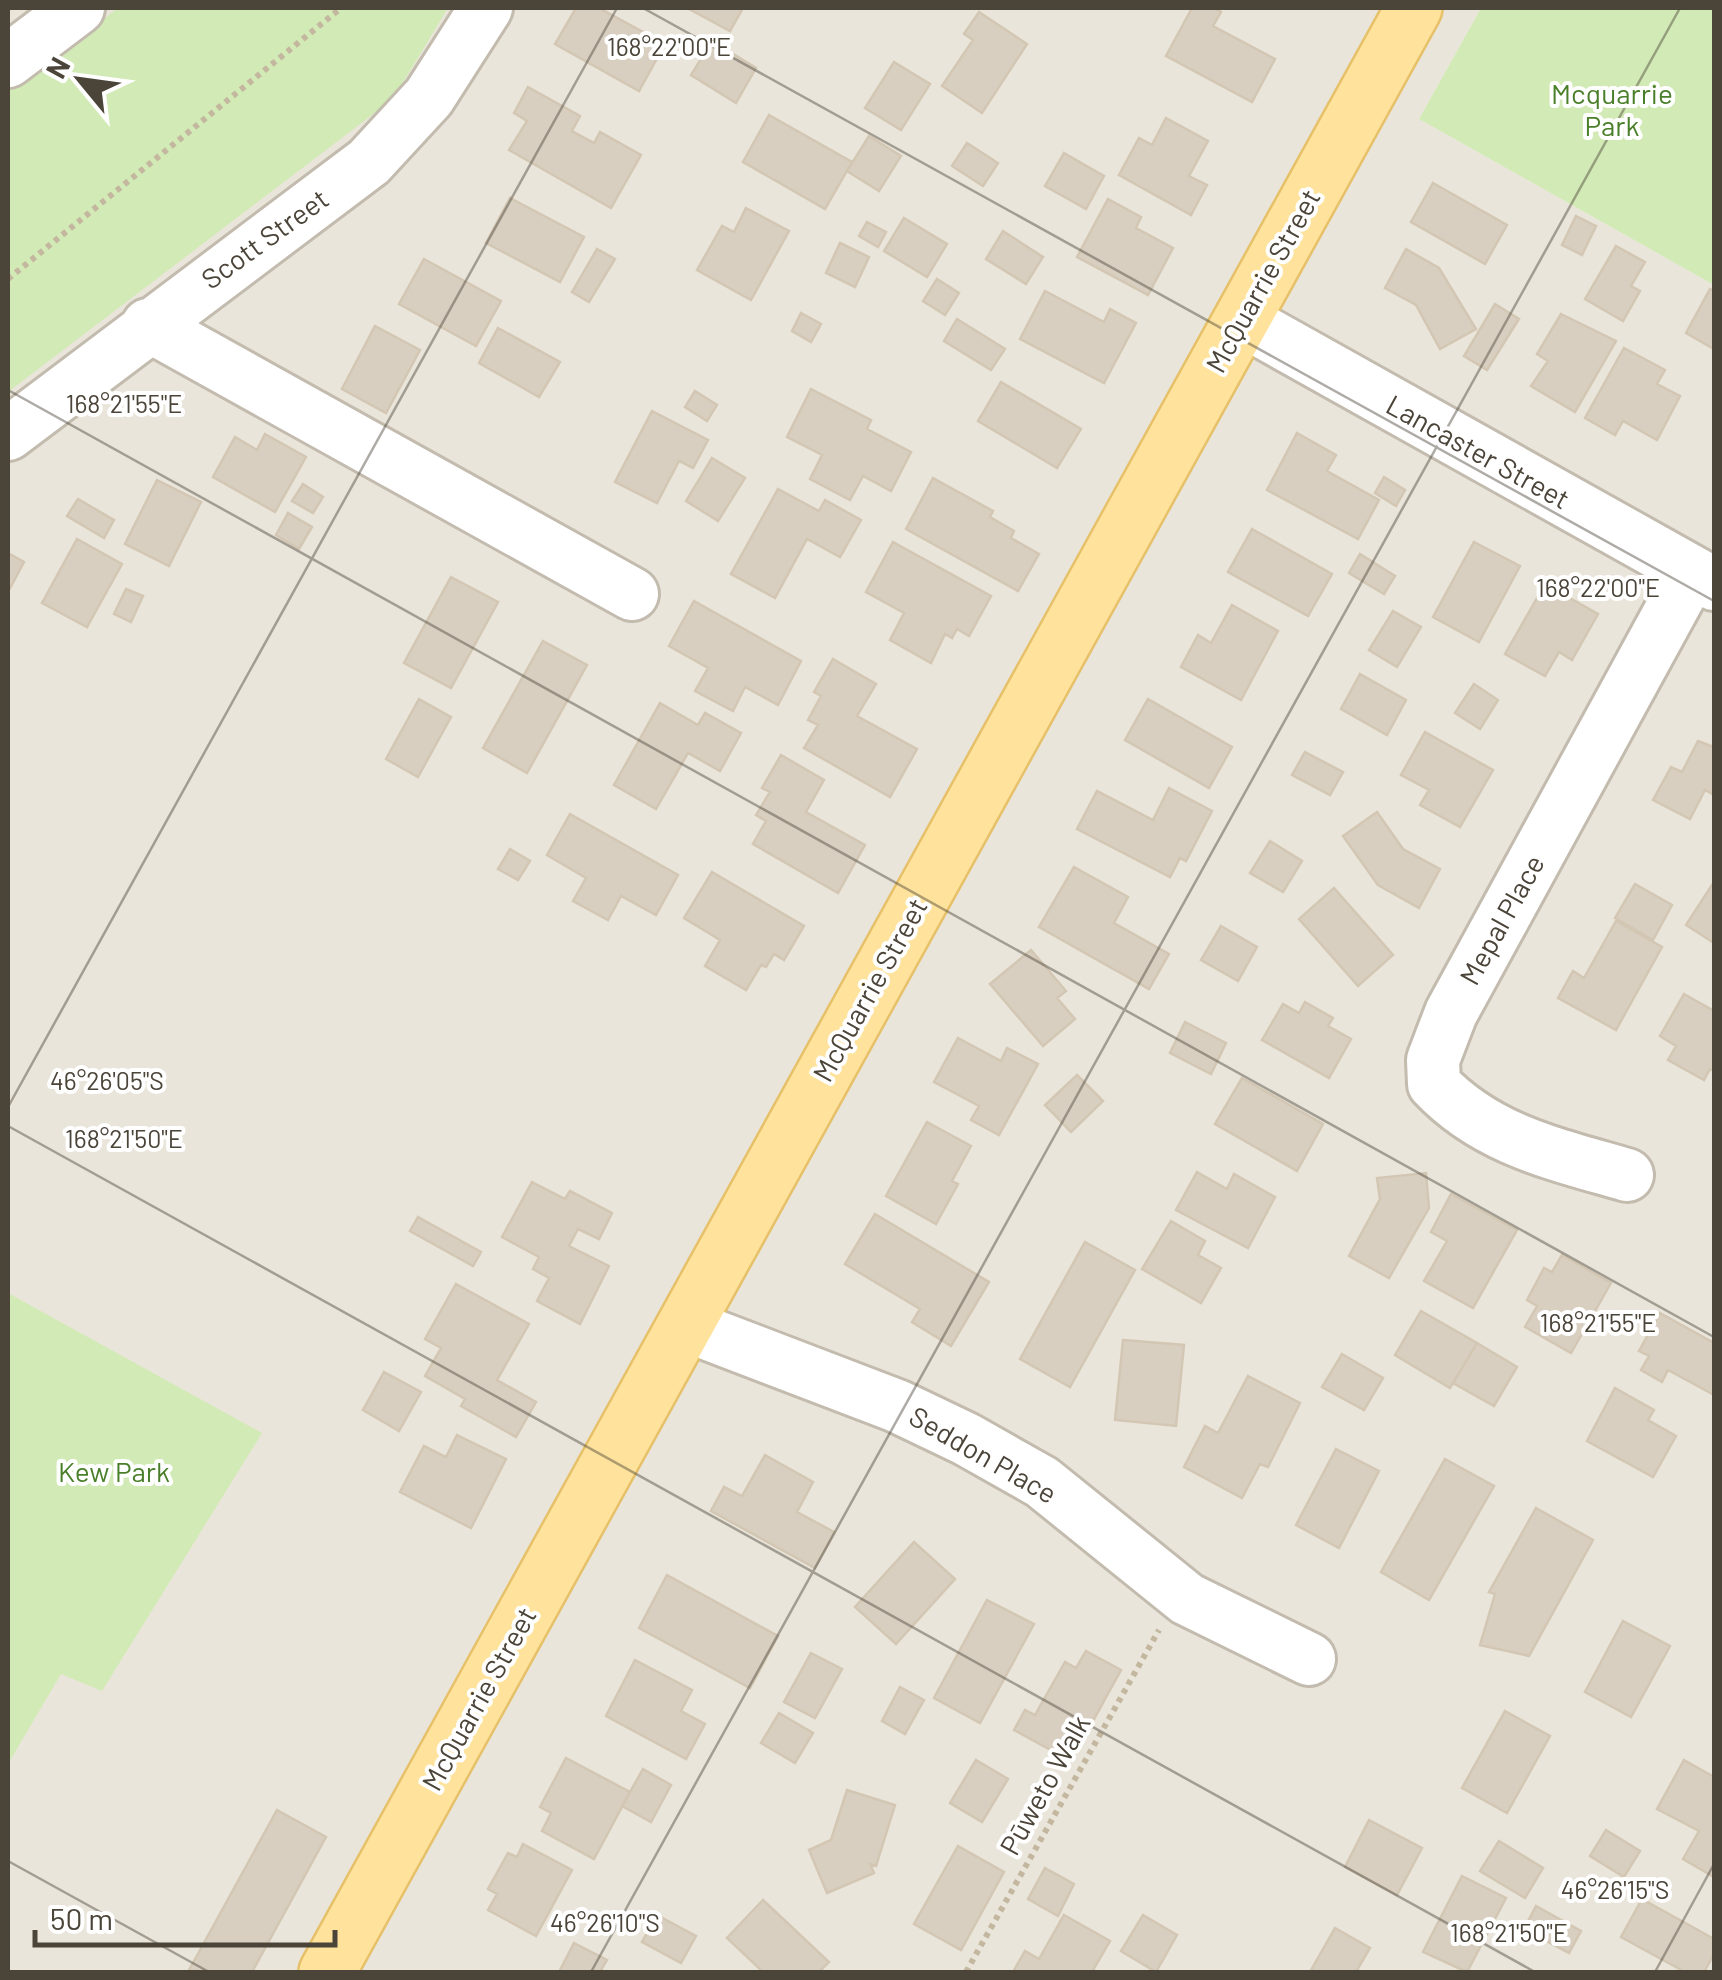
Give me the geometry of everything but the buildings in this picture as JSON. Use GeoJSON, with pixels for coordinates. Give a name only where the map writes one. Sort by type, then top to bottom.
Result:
{"type":"FeatureCollection","features":[{"type":"Feature","properties":{"kind":"main road","name":"McQuarrie Street"},"geometry":{"type":"LineString","coordinates":[[327,1972],[1414,8]]}},
{"type":"Feature","properties":{"kind":"street"},"geometry":{"type":"LineString","coordinates":[[8,61],[78,8]]}},
{"type":"Feature","properties":{"kind":"street","name":"Scott Street"},"geometry":{"type":"LineString","coordinates":[[8,434],[369,162],[429,98],[486,8]]}},
{"type":"Feature","properties":{"kind":"street","name":"Lancaster Street"},"geometry":{"type":"LineString","coordinates":[[1242,320],[1703,578]]}},
{"type":"Feature","properties":{"kind":"street"},"geometry":{"type":"LineString","coordinates":[[148,325],[632,594]]}},
{"type":"Feature","properties":{"kind":"street","name":"Mepal Place"},"geometry":{"type":"LineString","coordinates":[[1627,1175],[1520,1144],[1454,1106],[1434,1084],[1433,1060],[1452,1013],[1703,578]]}},
{"type":"Feature","properties":{"kind":"street","name":"Seddon Place"},"geometry":{"type":"LineString","coordinates":[[685,1325],[897,1406],[966,1439],[1042,1482],[1186,1598],[1308,1659]]}},
{"type":"Feature","properties":{"kind":"path"},"geometry":{"type":"LineString","coordinates":[[8,279],[341,8]]}},
{"type":"Feature","properties":{"kind":"path","name":"Pūweto Walk"},"geometry":{"type":"LineString","coordinates":[[966,1972],[1165,1620]]}},
{"type":"Feature","properties":{"kind":"shaded area"},"geometry":{"type":"Polygon","coordinates":[[[8,8],[1481,8],[1419,119],[1714,285],[1714,1972],[8,1972],[8,8]]]}},
{"type":"Feature","properties":{"kind":"green space"},"geometry":{"type":"Polygon","coordinates":[[[118,8],[448,8],[393,99],[8,392],[8,91],[118,8]]]}},
{"type":"Feature","properties":{"kind":"green space","name":"Mcquarrie Park"},"geometry":{"type":"Polygon","coordinates":[[[1481,8],[1714,8],[1714,285],[1419,119],[1481,8]]]}},
{"type":"Feature","properties":{"kind":"green space","name":"Kew Park"},"geometry":{"type":"Polygon","coordinates":[[[8,1293],[262,1433],[102,1691],[61,1674],[8,1764],[8,1293]]]}}]}
